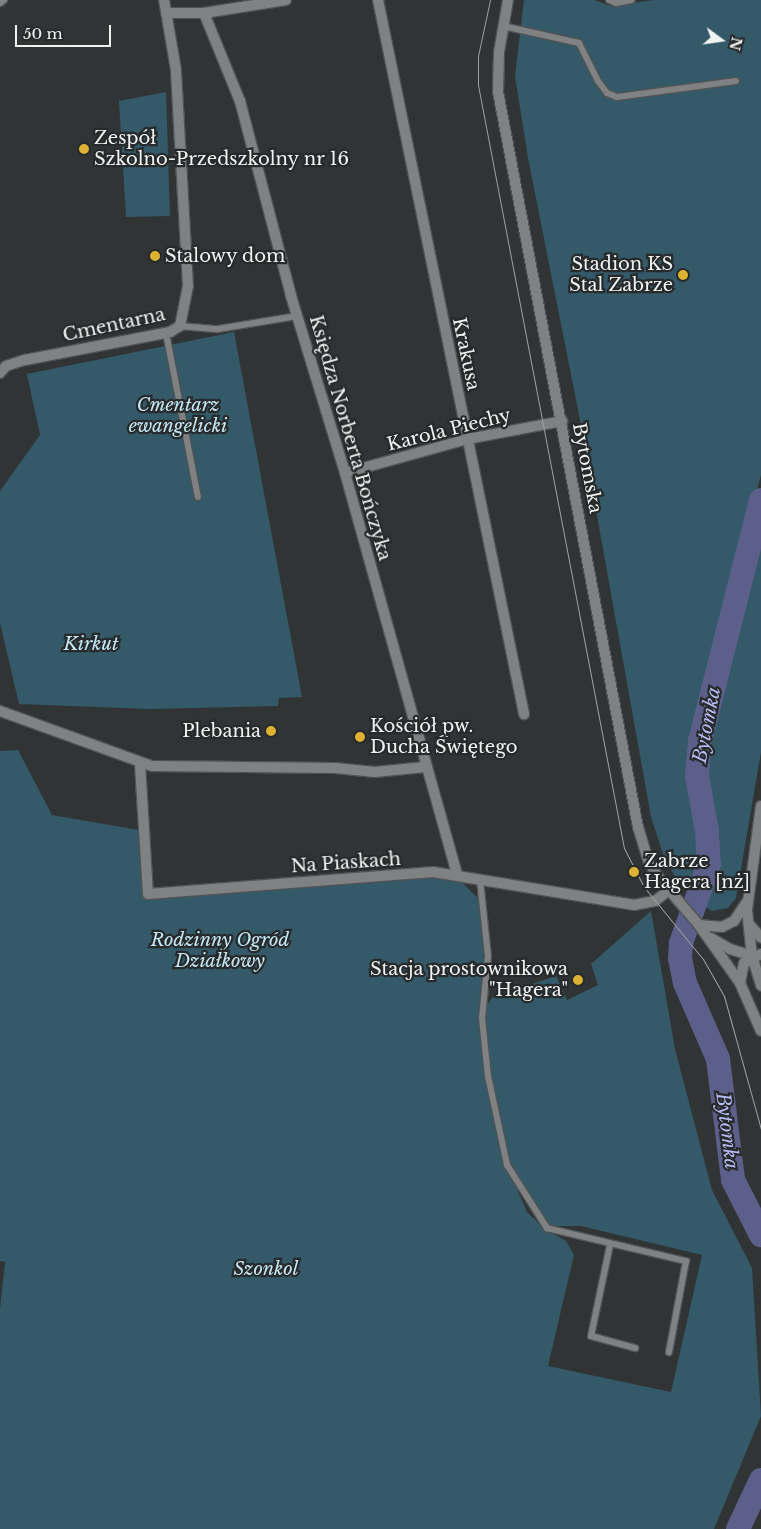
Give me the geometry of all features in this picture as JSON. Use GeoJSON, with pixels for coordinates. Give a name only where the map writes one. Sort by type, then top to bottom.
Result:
{"type":"FeatureCollection","features":[{"type":"Feature","properties":{"kind":"street","name":"Cmentarna"},"geometry":{"type":"LineString","coordinates":[[0,373],[6,366],[25,360],[166,333],[180,326],[188,286],[176,70],[164,0]]}},
{"type":"Feature","properties":{"kind":"street"},"geometry":{"type":"LineString","coordinates":[[166,13],[204,13],[286,0]]}},
{"type":"Feature","properties":{"kind":"street","name":"Krakusa"},"geometry":{"type":"LineString","coordinates":[[378,0],[524,714]]}},
{"type":"Feature","properties":{"kind":"street","name":"Bytomska"},"geometry":{"type":"LineString","coordinates":[[508,0],[498,69],[499,99],[638,827],[648,862],[672,895],[706,934],[740,983],[761,1031]]}},
{"type":"Feature","properties":{"kind":"street","name":"Księdza Norberta Bończyka"},"geometry":{"type":"LineString","coordinates":[[204,13],[240,101],[297,316],[345,473],[425,767],[457,875]]}},
{"type":"Feature","properties":{"kind":"street","name":"Karola Piechy"},"geometry":{"type":"LineString","coordinates":[[345,473],[468,438],[562,421]]}},
{"type":"Feature","properties":{"kind":"street"},"geometry":{"type":"LineString","coordinates":[[0,711],[140,764],[375,772],[425,767]]}},
{"type":"Feature","properties":{"kind":"street","name":"Na Piaskach"},"geometry":{"type":"LineString","coordinates":[[140,764],[148,894],[433,872],[634,905],[672,895]]}},
{"type":"Feature","properties":{"kind":"street"},"geometry":{"type":"LineString","coordinates":[[761,806],[748,898],[748,923],[757,955],[761,986]]}},
{"type":"Feature","properties":{"kind":"street"},"geometry":{"type":"LineString","coordinates":[[699,925],[722,927],[734,921],[741,914],[748,898]]}},
{"type":"Feature","properties":{"kind":"street"},"geometry":{"type":"LineString","coordinates":[[748,923],[761,938]]}},
{"type":"Feature","properties":{"kind":"street","name":"Bytomska"},"geometry":{"type":"LineString","coordinates":[[706,934],[730,949],[757,955]]}},
{"type":"Feature","properties":{"kind":"street"},"geometry":{"type":"LineString","coordinates":[[740,983],[744,963],[757,955]]}},
{"type":"Feature","properties":{"kind":"lane"},"geometry":{"type":"LineString","coordinates":[[0,4],[4,0]]}},
{"type":"Feature","properties":{"kind":"lane"},"geometry":{"type":"LineString","coordinates":[[609,0],[632,0]]}},
{"type":"Feature","properties":{"kind":"lane"},"geometry":{"type":"LineString","coordinates":[[503,26],[579,43],[598,81],[608,93],[617,97],[736,81]]}},
{"type":"Feature","properties":{"kind":"lane"},"geometry":{"type":"LineString","coordinates":[[180,326],[218,329],[297,316]]}},
{"type":"Feature","properties":{"kind":"lane"},"geometry":{"type":"LineString","coordinates":[[166,333],[198,497]]}},
{"type":"Feature","properties":{"kind":"lane"},"geometry":{"type":"LineString","coordinates":[[480,880],[488,956],[482,1018],[488,1076],[507,1166],[547,1228],[610,1245],[686,1261],[669,1352]]}},
{"type":"Feature","properties":{"kind":"lane"},"geometry":{"type":"LineString","coordinates":[[610,1245],[591,1336],[635,1348]]}},
{"type":"Feature","properties":{"kind":"green space"},"geometry":{"type":"Polygon","coordinates":[[[524,0],[594,0],[611,6],[653,0],[761,0],[761,475],[688,743],[687,786],[704,849],[690,892],[677,880],[664,857],[651,817],[579,415],[528,158],[515,76],[524,0]]]}},
{"type":"Feature","properties":{"kind":"green space"},"geometry":{"type":"Polygon","coordinates":[[[166,92],[170,216],[126,217],[119,101],[166,92]]]}},
{"type":"Feature","properties":{"kind":"green space"},"geometry":{"type":"Polygon","coordinates":[[[234,332],[302,697],[279,698],[278,706],[150,709],[19,704],[0,623],[0,491],[40,435],[27,374],[234,332]]]}},
{"type":"Feature","properties":{"kind":"green space"},"geometry":{"type":"Polygon","coordinates":[[[761,532],[761,752],[736,898],[728,908],[712,911],[704,906],[720,837],[708,820],[702,789],[704,749],[761,532]]]}},
{"type":"Feature","properties":{"kind":"green space","name":"Szonkol"},"geometry":{"type":"Polygon","coordinates":[[[18,750],[52,815],[150,832],[147,832],[152,896],[451,872],[480,900],[486,946],[481,1003],[487,1076],[499,1148],[527,1212],[545,1229],[566,1241],[574,1255],[548,1366],[671,1392],[702,1255],[581,1226],[550,1226],[528,1201],[507,1160],[490,1076],[486,1016],[487,1005],[493,997],[556,976],[567,1000],[598,985],[591,964],[651,911],[675,1049],[712,1190],[752,1268],[761,1416],[714,1529],[0,1529],[0,1309],[5,1262],[0,1261],[0,751],[18,750]]]}},
{"type":"Feature","properties":{"kind":"waterway","name":"Bytomka"},"geometry":{"type":"LineString","coordinates":[[761,500],[700,741],[697,776],[707,831],[709,864],[681,943],[680,958],[685,983],[718,1059],[733,1180],[761,1235]]}},
{"type":"Feature","properties":{"kind":"waterway","name":"Bytomka"},"geometry":{"type":"LineString","coordinates":[[738,1529],[761,1480]]}},
{"type":"Feature","properties":{"kind":"tram line"},"geometry":{"type":"LineString","coordinates":[[490,0],[478,56],[478,85],[624,848],[644,887],[703,959],[724,996],[761,1129]]}},
{"type":"Feature","properties":{"kind":"place","name":"Zespół Szkolno-Przedszkolny nr 16"},"geometry":{"type":"Point","coordinates":[84,149]}},
{"type":"Feature","properties":{"kind":"place","name":"Stalowy dom"},"geometry":{"type":"Point","coordinates":[155,256]}},
{"type":"Feature","properties":{"kind":"place","name":"Stadion KS Stal Zabrze"},"geometry":{"type":"Point","coordinates":[683,275]}},
{"type":"Feature","properties":{"kind":"place","name":"Plebania"},"geometry":{"type":"Point","coordinates":[271,731]}},
{"type":"Feature","properties":{"kind":"place","name":"Kościół pw. Ducha Świętego"},"geometry":{"type":"Point","coordinates":[360,737]}},
{"type":"Feature","properties":{"kind":"place","name":"Zabrze Hagera [nż]"},"geometry":{"type":"Point","coordinates":[634,872]}},
{"type":"Feature","properties":{"kind":"place","name":"Stacja prostownikowa \"Hagera\""},"geometry":{"type":"Point","coordinates":[578,980]}},
{"type":"Feature","properties":{"kind":"park label","name":"Cmentarz ewangelicki"},"geometry":{"type":"Point","coordinates":[178,416]}},
{"type":"Feature","properties":{"kind":"park label","name":"Kirkut"},"geometry":{"type":"Point","coordinates":[91,644]}},
{"type":"Feature","properties":{"kind":"park label","name":"Rodzinny Ogród Działkowy"},"geometry":{"type":"Point","coordinates":[220,951]}}]}
